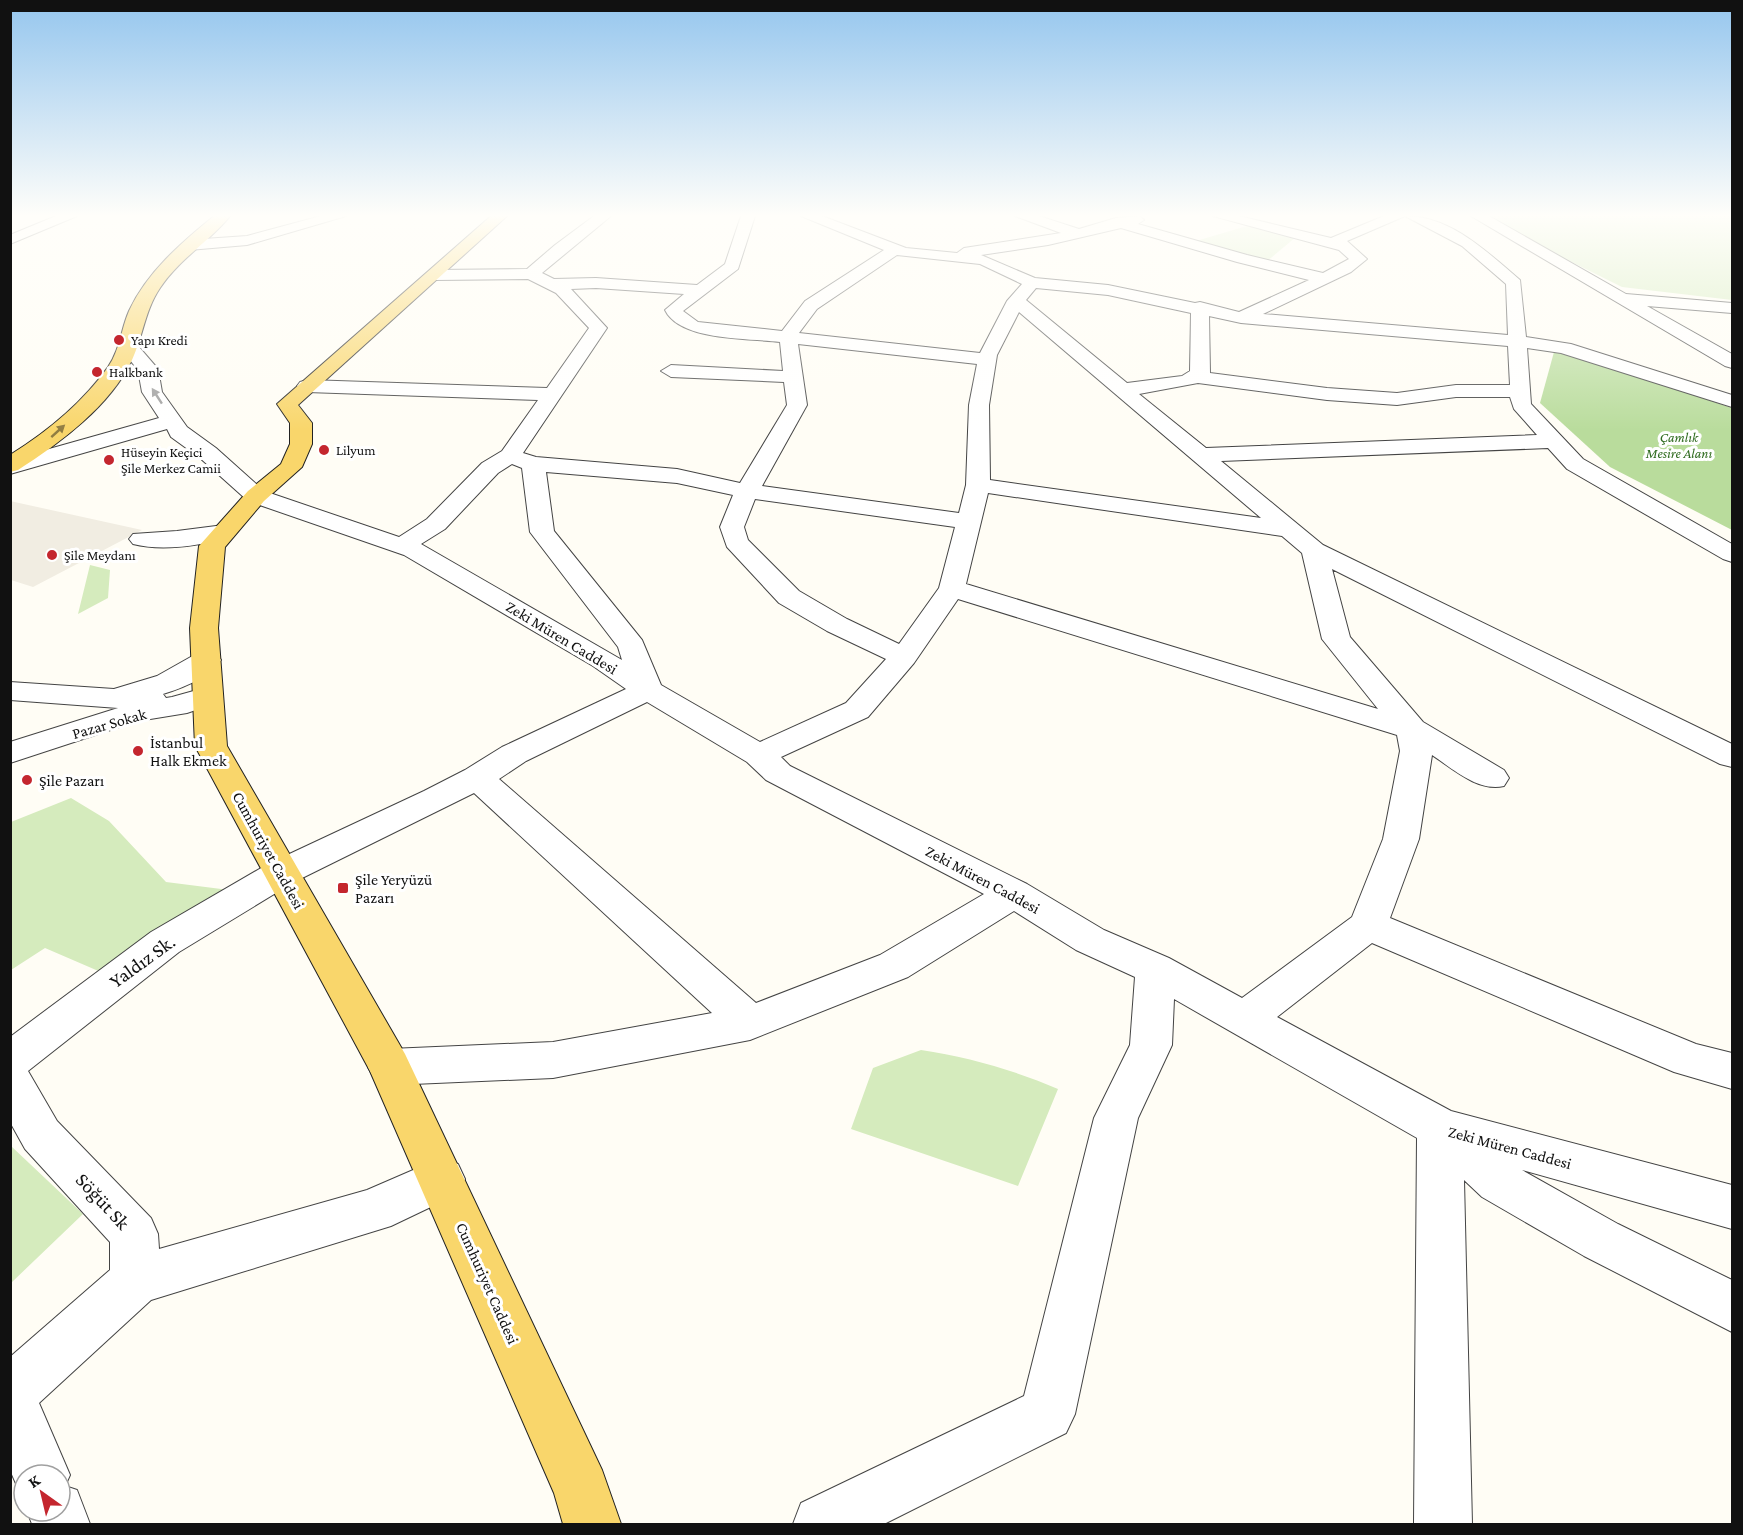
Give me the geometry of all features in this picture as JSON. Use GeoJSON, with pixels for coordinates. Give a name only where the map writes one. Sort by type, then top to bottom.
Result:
{"type":"FeatureCollection","features":[{"type":"Feature","properties":{"kind":"main road"},"geometry":{"type":"LineString","coordinates":[[10,466],[41,446],[74,417],[119,366],[139,310],[151,288]]}},
{"type":"Feature","properties":{"kind":"main road","name":"Cumhuriyet Caddesi"},"geometry":{"type":"LineString","coordinates":[[420,288],[287,404],[301,423],[301,444],[291,467],[256,496],[212,546],[204,628],[211,746],[390,1067],[582,1490],[592,1524]]}},
{"type":"Feature","properties":{"kind":"street"},"geometry":{"type":"LineString","coordinates":[[558,288],[569,295],[598,328],[552,394],[521,460],[542,532],[632,646],[648,690]]}},
{"type":"Feature","properties":{"kind":"street"},"geometry":{"type":"LineString","coordinates":[[664,288],[698,290]]}},
{"type":"Feature","properties":{"kind":"street"},"geometry":{"type":"LineString","coordinates":[[701,288],[674,310],[678,318],[694,327],[987,359]]}},
{"type":"Feature","properties":{"kind":"street"},"geometry":{"type":"LineString","coordinates":[[836,288],[811,304],[788,336],[797,405],[747,491],[732,527],[736,542],[748,557],[789,597],[837,625],[904,657]]}},
{"type":"Feature","properties":{"kind":"street"},"geometry":{"type":"LineString","coordinates":[[1018,288],[1121,390],[1303,540],[1732,757]]}},
{"type":"Feature","properties":{"kind":"street"},"geometry":{"type":"LineString","coordinates":[[1240,318],[1303,288]]}},
{"type":"Feature","properties":{"kind":"street"},"geometry":{"type":"LineString","coordinates":[[1514,288],[1521,405],[1575,464],[1732,554]]}},
{"type":"Feature","properties":{"kind":"street"},"geometry":{"type":"LineString","coordinates":[[1599,288],[1732,362]]}},
{"type":"Feature","properties":{"kind":"street"},"geometry":{"type":"LineString","coordinates":[[1024,292],[1108,290],[1200,307],[1240,318],[1519,341],[1585,354],[1732,401]]}},
{"type":"Feature","properties":{"kind":"street"},"geometry":{"type":"LineString","coordinates":[[759,755],[857,710],[904,657],[952,588],[978,485],[979,405],[987,359],[1024,292]]}},
{"type":"Feature","properties":{"kind":"street"},"geometry":{"type":"LineString","coordinates":[[1617,298],[1732,308]]}},
{"type":"Feature","properties":{"kind":"street"},"geometry":{"type":"LineString","coordinates":[[1121,390],[1187,381],[1200,374],[1200,307]]}},
{"type":"Feature","properties":{"kind":"street"},"geometry":{"type":"LineString","coordinates":[[126,344],[148,369],[152,392],[179,432],[208,453],[256,496]]}},
{"type":"Feature","properties":{"kind":"street"},"geometry":{"type":"LineString","coordinates":[[1706,347],[1732,345]]}},
{"type":"Feature","properties":{"kind":"street"},"geometry":{"type":"LineString","coordinates":[[670,371],[793,377]]}},
{"type":"Feature","properties":{"kind":"street"},"geometry":{"type":"LineString","coordinates":[[1195,377],[1327,394],[1398,399],[1455,391],[1521,391]]}},
{"type":"Feature","properties":{"kind":"street"},"geometry":{"type":"LineString","coordinates":[[307,386],[552,394]]}},
{"type":"Feature","properties":{"kind":"street"},"geometry":{"type":"LineString","coordinates":[[10,466],[173,421]]}},
{"type":"Feature","properties":{"kind":"street"},"geometry":{"type":"LineString","coordinates":[[1199,455],[1555,441]]}},
{"type":"Feature","properties":{"kind":"street"},"geometry":{"type":"LineString","coordinates":[[400,547],[436,524],[490,468],[521,460],[677,476],[747,491],[969,522]]}},
{"type":"Feature","properties":{"kind":"street"},"geometry":{"type":"LineString","coordinates":[[978,485],[1303,540]]}},
{"type":"Feature","properties":{"kind":"street","name":"Zeki Müren Caddesi"},"geometry":{"type":"LineString","coordinates":[[256,496],[413,550],[583,648],[648,690],[759,755],[778,773],[1014,893],[1090,940],[1155,969],[1440,1128],[1732,1207]]}},
{"type":"Feature","properties":{"kind":"street"},"geometry":{"type":"LineString","coordinates":[[142,539],[177,539],[224,532]]}},
{"type":"Feature","properties":{"kind":"street"},"geometry":{"type":"LineString","coordinates":[[1245,1018],[1307,974],[1368,926],[1401,839],[1416,751],[1412,729],[1336,639],[1303,540]]}},
{"type":"Feature","properties":{"kind":"street"},"geometry":{"type":"LineString","coordinates":[[952,588],[1412,729],[1492,778]]}},
{"type":"Feature","properties":{"kind":"street"},"geometry":{"type":"LineString","coordinates":[[111,698],[160,687],[192,671],[206,660]]}},
{"type":"Feature","properties":{"kind":"street","name":"Yaldız Sk."},"geometry":{"type":"LineString","coordinates":[[10,1061],[165,942],[281,873],[477,778],[514,753],[648,690]]}},
{"type":"Feature","properties":{"kind":"street"},"geometry":{"type":"LineString","coordinates":[[10,691],[164,702],[208,696]]}},
{"type":"Feature","properties":{"kind":"street","name":"Pazar Sokak"},"geometry":{"type":"LineString","coordinates":[[10,753],[134,713],[176,706],[208,696]]}},
{"type":"Feature","properties":{"kind":"street"},"geometry":{"type":"LineString","coordinates":[[477,778],[750,1023]]}},
{"type":"Feature","properties":{"kind":"street"},"geometry":{"type":"LineString","coordinates":[[390,1067],[553,1060],[750,1023],[894,966],[1014,893]]}},
{"type":"Feature","properties":{"kind":"street"},"geometry":{"type":"LineString","coordinates":[[1368,926],[1689,1060],[1732,1071]]}},
{"type":"Feature","properties":{"kind":"street"},"geometry":{"type":"LineString","coordinates":[[822,1524],[1047,1414],[1116,1118],[1151,1045],[1155,969]]}},
{"type":"Feature","properties":{"kind":"street","name":"Söğüt Sk"},"geometry":{"type":"LineString","coordinates":[[10,1080],[41,1135],[134,1234],[136,1280]]}},
{"type":"Feature","properties":{"kind":"street"},"geometry":{"type":"LineString","coordinates":[[1440,1128],[1498,1182],[1600,1240],[1732,1307]]}},
{"type":"Feature","properties":{"kind":"street"},"geometry":{"type":"LineString","coordinates":[[1440,1128],[1443,1524]]}},
{"type":"Feature","properties":{"kind":"street"},"geometry":{"type":"LineString","coordinates":[[10,1393],[136,1280],[374,1210],[441,1179]]}},
{"type":"Feature","properties":{"kind":"street"},"geometry":{"type":"LineString","coordinates":[[10,1399],[36,1463]]}},
{"type":"Feature","properties":{"kind":"green space"},"geometry":{"type":"Polygon","coordinates":[[[1627,288],[1732,288],[1732,300],[1627,288]]]}},
{"type":"Feature","properties":{"kind":"green space","name":"Çamlık Mesire Alanı"},"geometry":{"type":"Polygon","coordinates":[[[1554,352],[1582,358],[1732,408],[1732,530],[1610,467],[1540,403],[1554,352]]]}},
{"type":"Feature","properties":{"kind":"green space"},"geometry":{"type":"Polygon","coordinates":[[[90,565],[110,570],[108,598],[78,614],[90,565]]]}},
{"type":"Feature","properties":{"kind":"green space"},"geometry":{"type":"Polygon","coordinates":[[[71,798],[109,821],[166,882],[237,891],[103,973],[45,948],[11,970],[11,822],[71,798]]]}},
{"type":"Feature","properties":{"kind":"green space"},"geometry":{"type":"Polygon","coordinates":[[[921,1050],[991,1065],[1058,1089],[1018,1186],[851,1129],[873,1068],[921,1050]]]}},
{"type":"Feature","properties":{"kind":"green space"},"geometry":{"type":"Polygon","coordinates":[[[11,1146],[83,1214],[10,1283],[11,1146]]]}},
{"type":"Feature","properties":{"kind":"shaded area","name":"Şile Meydanı"},"geometry":{"type":"Polygon","coordinates":[[[10,501],[142,530],[33,587],[11,580],[10,501]]]}},
{"type":"Feature","properties":{"kind":"place","name":"Yapı Kredi"},"geometry":{"type":"Point","coordinates":[119,340]}},
{"type":"Feature","properties":{"kind":"place","name":"Halkbank"},"geometry":{"type":"Point","coordinates":[97,372]}},
{"type":"Feature","properties":{"kind":"place","name":"Lilyum"},"geometry":{"type":"Point","coordinates":[324,450]}},
{"type":"Feature","properties":{"kind":"place","name":"Hüseyin Keçici Şile Merkez Camii"},"geometry":{"type":"Point","coordinates":[109,460]}},
{"type":"Feature","properties":{"kind":"place","name":"Şile Meydanı"},"geometry":{"type":"Point","coordinates":[52,555]}},
{"type":"Feature","properties":{"kind":"place","name":"İstanbul Halk Ekmek"},"geometry":{"type":"Point","coordinates":[138,751]}},
{"type":"Feature","properties":{"kind":"place","name":"Şile Pazarı"},"geometry":{"type":"Point","coordinates":[27,780]}},
{"type":"Feature","properties":{"kind":"place","name":"Şile Yeryüzü Pazarı"},"geometry":{"type":"Point","coordinates":[343,888]}}]}
